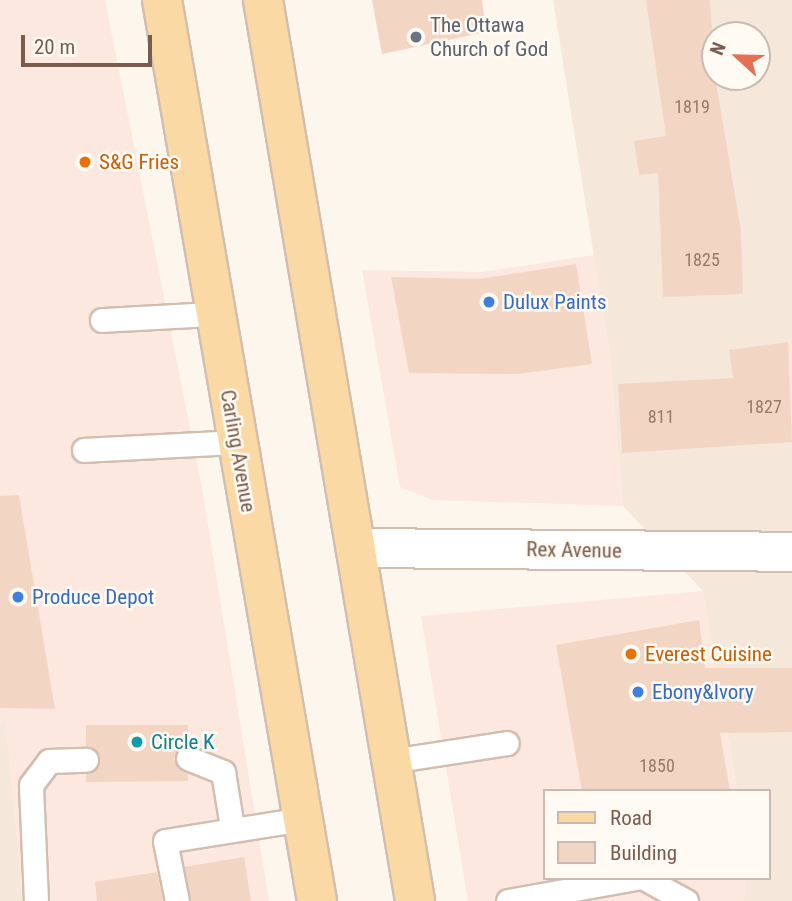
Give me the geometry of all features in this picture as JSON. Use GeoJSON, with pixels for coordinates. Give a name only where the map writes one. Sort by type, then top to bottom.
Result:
{"type":"FeatureCollection","features":[{"type":"Feature","properties":{"kind":"main road","name":"Carling Avenue"},"geometry":{"type":"LineString","coordinates":[[162,0],[317,901]]}},
{"type":"Feature","properties":{"kind":"main road"},"geometry":{"type":"LineString","coordinates":[[263,0],[415,901]]}},
{"type":"Feature","properties":{"kind":"street","name":"Rex Avenue"},"geometry":{"type":"LineString","coordinates":[[357,548],[792,552]]}},
{"type":"Feature","properties":{"kind":"lane"},"geometry":{"type":"LineString","coordinates":[[102,320],[214,314]]}},
{"type":"Feature","properties":{"kind":"lane"},"geometry":{"type":"LineString","coordinates":[[83,450],[237,442]]}},
{"type":"Feature","properties":{"kind":"lane"},"geometry":{"type":"LineString","coordinates":[[391,761],[507,743]]}},
{"type":"Feature","properties":{"kind":"lane"},"geometry":{"type":"LineString","coordinates":[[188,758],[223,772],[232,827]]}},
{"type":"Feature","properties":{"kind":"lane"},"geometry":{"type":"LineString","coordinates":[[36,901],[31,785],[49,761],[86,760]]}},
{"type":"Feature","properties":{"kind":"lane"},"geometry":{"type":"LineString","coordinates":[[177,901],[165,841],[232,827],[303,819]]}},
{"type":"Feature","properties":{"kind":"lane"},"geometry":{"type":"LineString","coordinates":[[508,901],[625,880]]}},
{"type":"Feature","properties":{"kind":"lane"},"geometry":{"type":"LineString","coordinates":[[648,880],[686,901]]}},
{"type":"Feature","properties":{"kind":"shaded area"},"geometry":{"type":"Polygon","coordinates":[[[0,0],[105,0],[202,488],[269,901],[23,901],[6,724],[0,723],[0,0]]]}},
{"type":"Feature","properties":{"kind":"shaded area"},"geometry":{"type":"Polygon","coordinates":[[[553,0],[792,0],[792,901],[744,901],[745,880],[771,880],[771,789],[737,789],[703,591],[623,506],[610,357],[553,0]]]}},
{"type":"Feature","properties":{"kind":"shaded area"},"geometry":{"type":"Polygon","coordinates":[[[594,255],[610,357],[623,506],[433,500],[400,487],[362,270],[482,272],[594,255]]]}},
{"type":"Feature","properties":{"kind":"shaded area"},"geometry":{"type":"Polygon","coordinates":[[[703,591],[737,789],[544,789],[544,880],[745,880],[744,901],[468,901],[421,616],[703,591]]]}},
{"type":"Feature","properties":{"kind":"shaded area"},"geometry":{"type":"Polygon","coordinates":[[[0,723],[6,723],[23,901],[0,901],[0,723]]]}},
{"type":"Feature","properties":{"kind":"building","name":"The Ottawa Church of God"},"geometry":{"type":"Polygon","coordinates":[[[372,0],[482,0],[486,32],[382,54],[372,0]]]}},
{"type":"Feature","properties":{"kind":"building"},"geometry":{"type":"Polygon","coordinates":[[[646,0],[710,0],[711,21],[701,21],[701,91],[717,91],[741,231],[743,294],[663,297],[658,173],[639,175],[634,141],[666,136],[646,0]]]}},
{"type":"Feature","properties":{"kind":"building","name":"Dulux Paints"},"geometry":{"type":"Polygon","coordinates":[[[576,264],[592,364],[518,374],[409,373],[391,277],[479,279],[576,264]]]}},
{"type":"Feature","properties":{"kind":"building"},"geometry":{"type":"Polygon","coordinates":[[[788,342],[792,442],[622,453],[618,384],[733,378],[729,350],[788,342]]]}},
{"type":"Feature","properties":{"kind":"building","name":"Produce Depot"},"geometry":{"type":"Polygon","coordinates":[[[19,495],[55,709],[0,708],[0,496],[19,495]]]}},
{"type":"Feature","properties":{"kind":"building"},"geometry":{"type":"Polygon","coordinates":[[[699,620],[705,668],[792,668],[792,732],[720,733],[730,789],[582,789],[556,645],[699,620]]]}},
{"type":"Feature","properties":{"kind":"building","name":"Circle K"},"geometry":{"type":"Polygon","coordinates":[[[86,725],[188,725],[188,744],[179,747],[174,759],[188,773],[188,781],[86,782],[86,774],[100,760],[86,746],[86,725]]]}},
{"type":"Feature","properties":{"kind":"building"},"geometry":{"type":"Polygon","coordinates":[[[244,857],[251,901],[191,901],[184,867],[244,857]]]}},
{"type":"Feature","properties":{"kind":"building"},"geometry":{"type":"Polygon","coordinates":[[[157,872],[163,901],[97,901],[95,882],[157,872]]]}},
{"type":"Feature","properties":{"kind":"place","name":"The Ottawa Church of God"},"geometry":{"type":"Point","coordinates":[416,37]}},
{"type":"Feature","properties":{"kind":"place","name":"S&G Fries"},"geometry":{"type":"Point","coordinates":[85,162]}},
{"type":"Feature","properties":{"kind":"place","name":"Dulux Paints"},"geometry":{"type":"Point","coordinates":[489,302]}},
{"type":"Feature","properties":{"kind":"place","name":"Produce Depot"},"geometry":{"type":"Point","coordinates":[18,597]}},
{"type":"Feature","properties":{"kind":"place","name":"Everest Cuisine"},"geometry":{"type":"Point","coordinates":[631,654]}},
{"type":"Feature","properties":{"kind":"place","name":"Ebony&Ivory"},"geometry":{"type":"Point","coordinates":[638,692]}},
{"type":"Feature","properties":{"kind":"place","name":"Circle K"},"geometry":{"type":"Point","coordinates":[137,742]}}]}
